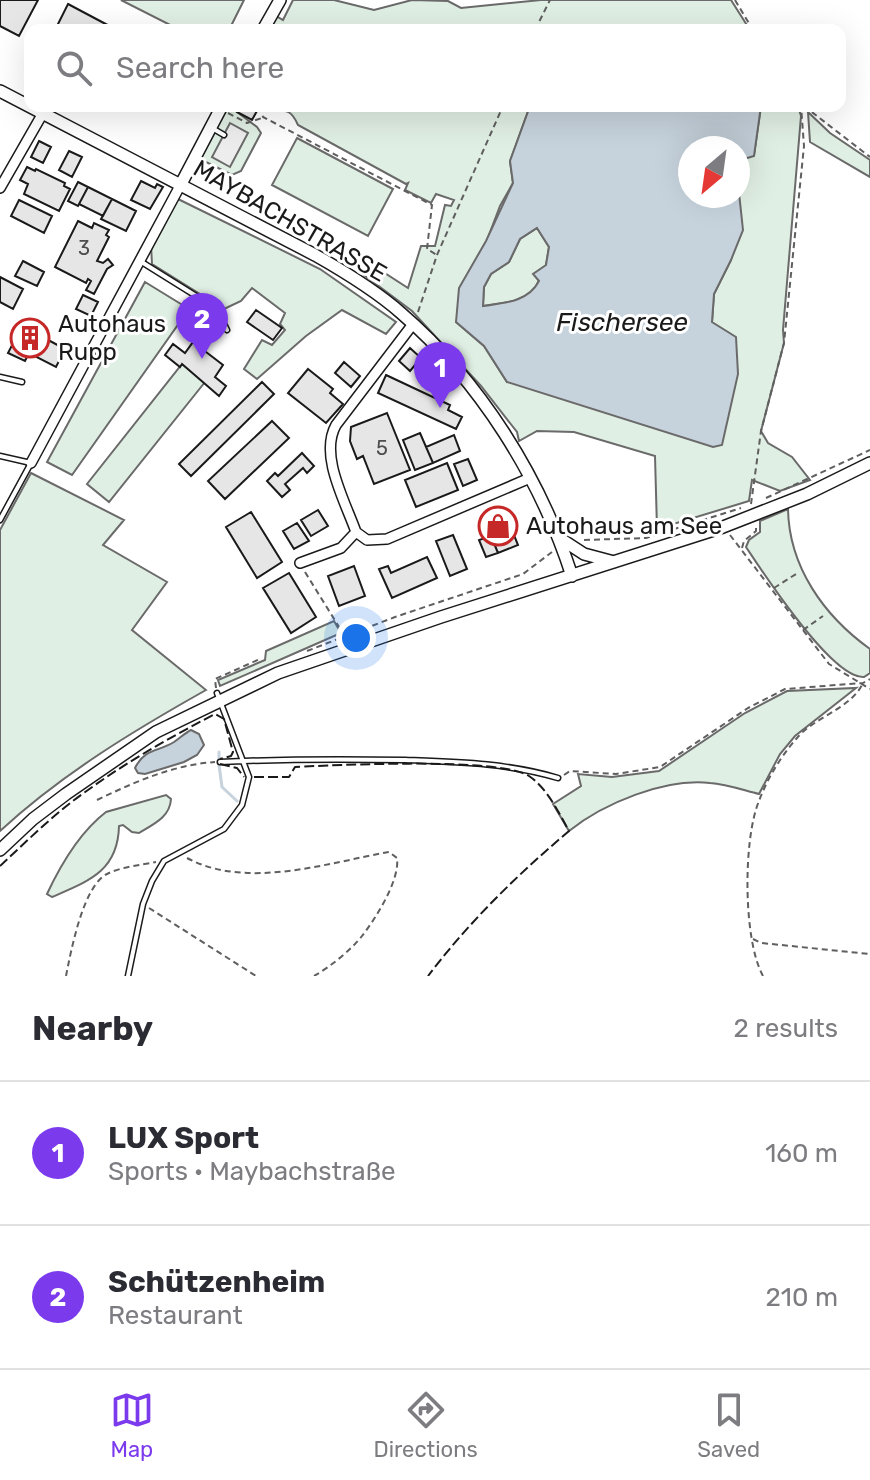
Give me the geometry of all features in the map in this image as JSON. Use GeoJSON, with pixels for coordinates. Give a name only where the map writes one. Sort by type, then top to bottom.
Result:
{"type":"FeatureCollection","features":[{"type":"Feature","properties":{"kind":"street"},"geometry":{"type":"LineString","coordinates":[[266,24],[280,0]]}},
{"type":"Feature","properties":{"kind":"street","name":"MAYBACHSTRASSE"},"geometry":{"type":"LineString","coordinates":[[0,91],[24,103]]}},
{"type":"Feature","properties":{"kind":"street"},"geometry":{"type":"LineString","coordinates":[[31,463],[218,112]]}},
{"type":"Feature","properties":{"kind":"street"},"geometry":{"type":"LineString","coordinates":[[0,188],[43,113]]}},
{"type":"Feature","properties":{"kind":"street","name":"MAYBACHSTRASSE"},"geometry":{"type":"LineString","coordinates":[[43,113],[344,272],[413,324],[490,412],[530,478],[558,536],[572,576]]}},
{"type":"Feature","properties":{"kind":"street"},"geometry":{"type":"LineString","coordinates":[[413,324],[336,425],[330,440],[329,455],[356,532],[367,540],[387,539],[530,478]]}},
{"type":"Feature","properties":{"kind":"street"},"geometry":{"type":"LineString","coordinates":[[0,850],[66,794],[156,732],[219,697],[313,659],[723,527],[807,494],[870,463]]}},
{"type":"Feature","properties":{"kind":"street"},"geometry":{"type":"LineString","coordinates":[[300,563],[341,548],[356,532]]}},
{"type":"Feature","properties":{"kind":"street"},"geometry":{"type":"LineString","coordinates":[[558,536],[584,554],[616,563]]}},
{"type":"Feature","properties":{"kind":"lane"},"geometry":{"type":"LineString","coordinates":[[210,127],[224,135]]}},
{"type":"Feature","properties":{"kind":"lane"},"geometry":{"type":"LineString","coordinates":[[140,261],[217,309],[227,330]]}},
{"type":"Feature","properties":{"kind":"lane"},"geometry":{"type":"LineString","coordinates":[[0,377],[22,382]]}},
{"type":"Feature","properties":{"kind":"lane"},"geometry":{"type":"LineString","coordinates":[[0,456],[31,463],[0,520]]}},
{"type":"Feature","properties":{"kind":"lane"},"geometry":{"type":"LineString","coordinates":[[128,976],[143,904],[164,861],[224,829],[242,805],[249,777],[219,697]]}},
{"type":"Feature","properties":{"kind":"lane"},"geometry":{"type":"LineString","coordinates":[[220,762],[463,762],[523,767],[558,778]]}},
{"type":"Feature","properties":{"kind":"path"},"geometry":{"type":"LineString","coordinates":[[538,24],[550,0]]}},
{"type":"Feature","properties":{"kind":"path"},"geometry":{"type":"LineString","coordinates":[[735,0],[749,24]]}},
{"type":"Feature","properties":{"kind":"path"},"geometry":{"type":"LineString","coordinates":[[229,112],[247,123],[263,117]]}},
{"type":"Feature","properties":{"kind":"path"},"geometry":{"type":"LineString","coordinates":[[262,112],[263,117],[432,205],[427,249],[437,255]]}},
{"type":"Feature","properties":{"kind":"path"},"geometry":{"type":"LineString","coordinates":[[413,324],[437,255],[500,112]]}},
{"type":"Feature","properties":{"kind":"path"},"geometry":{"type":"LineString","coordinates":[[575,543],[646,538],[751,504],[761,431],[784,343],[804,146],[803,112]]}},
{"type":"Feature","properties":{"kind":"path"},"geometry":{"type":"LineString","coordinates":[[811,112],[870,157]]}},
{"type":"Feature","properties":{"kind":"path"},"geometry":{"type":"LineString","coordinates":[[766,498],[870,450]]}},
{"type":"Feature","properties":{"kind":"path"},"geometry":{"type":"LineString","coordinates":[[742,548],[744,541],[752,535]]}},
{"type":"Feature","properties":{"kind":"path"},"geometry":{"type":"LineString","coordinates":[[738,543],[829,664],[870,689]]}},
{"type":"Feature","properties":{"kind":"path"},"geometry":{"type":"LineString","coordinates":[[300,563],[345,636]]}},
{"type":"Feature","properties":{"kind":"path"},"geometry":{"type":"LineString","coordinates":[[773,588],[796,574]]}},
{"type":"Feature","properties":{"kind":"path"},"geometry":{"type":"LineString","coordinates":[[802,630],[823,616]]}},
{"type":"Feature","properties":{"kind":"path"},"geometry":{"type":"LineString","coordinates":[[219,697],[215,679],[260,659]]}},
{"type":"Feature","properties":{"kind":"path"},"geometry":{"type":"LineString","coordinates":[[763,976],[757,964],[752,938],[748,856],[757,803],[777,765],[799,735],[846,702],[870,679]]}},
{"type":"Feature","properties":{"kind":"path"},"geometry":{"type":"LineString","coordinates":[[558,778],[570,771],[616,774],[660,767],[748,708],[785,689],[863,683]]}},
{"type":"Feature","properties":{"kind":"path"},"geometry":{"type":"LineString","coordinates":[[97,800],[149,776],[197,764],[220,762]]}},
{"type":"Feature","properties":{"kind":"path"},"geometry":{"type":"LineString","coordinates":[[192,861],[205,868],[240,873],[326,867],[389,852],[397,858],[399,868],[395,881],[361,938],[314,976]]}},
{"type":"Feature","properties":{"kind":"path"},"geometry":{"type":"LineString","coordinates":[[66,976],[86,902],[95,885],[106,874],[144,864]]}},
{"type":"Feature","properties":{"kind":"path"},"geometry":{"type":"LineString","coordinates":[[143,904],[256,976]]}},
{"type":"Feature","properties":{"kind":"path"},"geometry":{"type":"LineString","coordinates":[[752,938],[761,943],[870,954]]}},
{"type":"Feature","properties":{"kind":"green space"},"geometry":{"type":"Polygon","coordinates":[[[121,0],[244,0],[232,24],[168,24],[121,0]]]}},
{"type":"Feature","properties":{"kind":"green space"},"geometry":{"type":"Polygon","coordinates":[[[293,0],[334,0],[374,10],[412,0],[448,1],[461,8],[541,0],[731,0],[746,24],[272,24],[276,16],[283,20],[293,0]]]}},
{"type":"Feature","properties":{"kind":"green space"},"geometry":{"type":"Polygon","coordinates":[[[225,112],[237,112],[261,133],[241,171],[232,175],[200,159],[225,112]]]}},
{"type":"Feature","properties":{"kind":"green space"},"geometry":{"type":"Polygon","coordinates":[[[288,112],[528,112],[510,161],[513,183],[500,206],[456,322],[484,346],[507,382],[712,322],[714,294],[731,260],[737,208],[750,208],[750,157],[754,155],[760,112],[800,112],[784,343],[761,431],[768,443],[792,457],[810,480],[780,491],[752,480],[749,501],[657,529],[655,456],[574,432],[537,431],[519,441],[517,432],[481,386],[412,311],[360,272],[366,261],[408,288],[421,246],[435,246],[445,205],[451,206],[454,200],[436,194],[431,203],[405,190],[408,183],[298,125],[288,112]]]}},
{"type":"Feature","properties":{"kind":"green space"},"geometry":{"type":"Polygon","coordinates":[[[808,112],[830,133],[870,160],[870,177],[810,142],[808,112]]]}},
{"type":"Feature","properties":{"kind":"green space"},"geometry":{"type":"Polygon","coordinates":[[[297,138],[393,189],[368,236],[272,185],[297,138]]]}},
{"type":"Feature","properties":{"kind":"green space"},"geometry":{"type":"Polygon","coordinates":[[[178,199],[320,269],[396,322],[386,334],[342,310],[306,336],[257,379],[244,369],[262,340],[272,345],[285,330],[280,324],[285,313],[252,288],[241,301],[224,309],[152,264],[151,245],[178,199]]]}},
{"type":"Feature","properties":{"kind":"green space"},"geometry":{"type":"Polygon","coordinates":[[[537,228],[549,247],[546,265],[533,293],[514,301],[483,306],[484,287],[491,274],[509,262],[520,239],[537,228]]]}},
{"type":"Feature","properties":{"kind":"green space"},"geometry":{"type":"Polygon","coordinates":[[[145,282],[189,309],[72,475],[47,462],[145,282]]]}},
{"type":"Feature","properties":{"kind":"green space"},"geometry":{"type":"Polygon","coordinates":[[[182,364],[205,382],[109,502],[87,484],[182,364]]]}},
{"type":"Feature","properties":{"kind":"green space"},"geometry":{"type":"Polygon","coordinates":[[[31,473],[124,520],[103,545],[167,582],[132,630],[206,690],[99,754],[0,831],[0,530],[31,473]]]}},
{"type":"Feature","properties":{"kind":"green space"},"geometry":{"type":"Polygon","coordinates":[[[788,509],[795,551],[812,588],[838,621],[870,649],[870,673],[864,677],[850,673],[817,644],[746,547],[749,540],[760,532],[760,521],[788,509]]]}},
{"type":"Feature","properties":{"kind":"green space"},"geometry":{"type":"Polygon","coordinates":[[[334,621],[341,633],[220,686],[218,680],[265,660],[266,651],[334,621]]]}},
{"type":"Feature","properties":{"kind":"green space"},"geometry":{"type":"Polygon","coordinates":[[[856,688],[795,736],[780,754],[759,794],[716,784],[674,784],[617,802],[569,831],[553,804],[581,786],[578,774],[612,777],[659,771],[745,713],[787,691],[856,688]]]}},
{"type":"Feature","properties":{"kind":"green space"},"geometry":{"type":"Polygon","coordinates":[[[166,795],[171,799],[168,811],[155,823],[139,833],[119,826],[113,854],[99,872],[52,897],[47,894],[72,849],[106,812],[166,795]]]}},
{"type":"Feature","properties":{"kind":"shaded area"},"geometry":{"type":"Polygon","coordinates":[[[230,123],[248,133],[230,167],[212,157],[230,123]]]}},
{"type":"Feature","properties":{"kind":"water","name":"Fischersee"},"geometry":{"type":"Polygon","coordinates":[[[528,112],[760,112],[754,156],[750,157],[750,136],[678,136],[678,208],[740,208],[743,230],[714,294],[712,322],[736,337],[738,374],[722,445],[713,447],[507,382],[484,346],[456,322],[459,288],[486,241],[513,183],[510,161],[528,112]],[[537,228],[520,239],[509,262],[491,274],[484,287],[483,306],[515,300],[529,293],[539,281],[533,274],[546,265],[549,247],[537,228]]]}},
{"type":"Feature","properties":{"kind":"water"},"geometry":{"type":"Polygon","coordinates":[[[191,730],[199,734],[204,745],[197,755],[145,774],[138,773],[135,768],[143,757],[191,730]]]}},
{"type":"Feature","properties":{"kind":"building"},"geometry":{"type":"Polygon","coordinates":[[[0,0],[38,0],[19,36],[0,26],[0,0]]]}},
{"type":"Feature","properties":{"kind":"building"},"geometry":{"type":"Polygon","coordinates":[[[68,4],[106,24],[58,24],[68,4]]]}},
{"type":"Feature","properties":{"kind":"building"},"geometry":{"type":"Polygon","coordinates":[[[237,112],[256,112],[252,120],[237,112]]]}},
{"type":"Feature","properties":{"kind":"building"},"geometry":{"type":"Polygon","coordinates":[[[39,141],[51,147],[43,163],[31,157],[39,141]]]}},
{"type":"Feature","properties":{"kind":"building"},"geometry":{"type":"Polygon","coordinates":[[[69,151],[82,157],[72,177],[59,170],[69,151]]]}},
{"type":"Feature","properties":{"kind":"building"},"geometry":{"type":"Polygon","coordinates":[[[27,167],[65,183],[64,186],[70,189],[59,211],[24,194],[28,184],[20,180],[27,167]]]}},
{"type":"Feature","properties":{"kind":"building"},"geometry":{"type":"Polygon","coordinates":[[[141,181],[155,188],[157,184],[163,187],[150,209],[131,200],[141,181]]]}},
{"type":"Feature","properties":{"kind":"building"},"geometry":{"type":"Polygon","coordinates":[[[78,182],[88,187],[78,206],[68,201],[78,182]]]}},
{"type":"Feature","properties":{"kind":"building"},"geometry":{"type":"Polygon","coordinates":[[[88,187],[112,199],[103,216],[79,204],[88,187]]]}},
{"type":"Feature","properties":{"kind":"building"},"geometry":{"type":"Polygon","coordinates":[[[112,199],[136,211],[126,231],[101,219],[112,199]]]}},
{"type":"Feature","properties":{"kind":"building"},"geometry":{"type":"Polygon","coordinates":[[[19,200],[52,216],[44,233],[11,216],[19,200]]]}},
{"type":"Feature","properties":{"kind":"building"},"geometry":{"type":"Polygon","coordinates":[[[78,221],[92,228],[94,223],[109,230],[106,235],[109,237],[97,261],[103,263],[108,259],[113,265],[107,269],[94,294],[86,290],[91,281],[88,279],[86,283],[55,267],[78,221]]]}},
{"type":"Feature","properties":{"kind":"building"},"geometry":{"type":"Polygon","coordinates":[[[23,261],[44,272],[37,286],[15,276],[23,261]]]}},
{"type":"Feature","properties":{"kind":"building"},"geometry":{"type":"Polygon","coordinates":[[[0,277],[23,289],[13,309],[0,302],[0,277]]]}},
{"type":"Feature","properties":{"kind":"building"},"geometry":{"type":"Polygon","coordinates":[[[83,295],[98,302],[91,316],[76,309],[83,295]]]}},
{"type":"Feature","properties":{"kind":"building"},"geometry":{"type":"Polygon","coordinates":[[[256,310],[282,328],[273,340],[247,322],[256,310]]]}},
{"type":"Feature","properties":{"kind":"building","name":"Autohaus Rupp"},"geometry":{"type":"Polygon","coordinates":[[[22,326],[65,349],[56,367],[29,353],[25,361],[8,353],[22,326]]]}},
{"type":"Feature","properties":{"kind":"building"},"geometry":{"type":"Polygon","coordinates":[[[193,342],[223,365],[215,377],[226,386],[219,396],[182,364],[180,367],[165,355],[173,344],[185,353],[193,342]]]}},
{"type":"Feature","properties":{"kind":"building"},"geometry":{"type":"Polygon","coordinates":[[[410,348],[421,358],[410,371],[399,361],[410,348]]]}},
{"type":"Feature","properties":{"kind":"building"},"geometry":{"type":"Polygon","coordinates":[[[344,362],[360,376],[351,387],[335,373],[344,362]]]}},
{"type":"Feature","properties":{"kind":"building"},"geometry":{"type":"Polygon","coordinates":[[[308,369],[333,389],[330,393],[343,404],[326,423],[288,393],[308,369]]]}},
{"type":"Feature","properties":{"kind":"building"},"geometry":{"type":"Polygon","coordinates":[[[386,375],[450,405],[448,410],[462,417],[456,429],[378,393],[386,375]]]}},
{"type":"Feature","properties":{"kind":"building"},"geometry":{"type":"Polygon","coordinates":[[[262,382],[274,394],[191,476],[179,464],[262,382]]]}},
{"type":"Feature","properties":{"kind":"building"},"geometry":{"type":"Polygon","coordinates":[[[387,413],[410,470],[374,484],[363,456],[357,459],[350,441],[351,427],[387,413]]]}},
{"type":"Feature","properties":{"kind":"building"},"geometry":{"type":"Polygon","coordinates":[[[272,421],[289,438],[225,499],[208,481],[272,421]]]}},
{"type":"Feature","properties":{"kind":"building"},"geometry":{"type":"Polygon","coordinates":[[[420,433],[433,463],[415,470],[403,440],[420,433]]]}},
{"type":"Feature","properties":{"kind":"building"},"geometry":{"type":"Polygon","coordinates":[[[454,435],[460,451],[433,463],[426,447],[454,435]]]}},
{"type":"Feature","properties":{"kind":"building"},"geometry":{"type":"Polygon","coordinates":[[[302,453],[314,466],[307,473],[303,468],[285,484],[290,490],[282,497],[267,481],[275,473],[278,476],[302,453]]]}},
{"type":"Feature","properties":{"kind":"building"},"geometry":{"type":"Polygon","coordinates":[[[468,459],[477,480],[463,486],[454,464],[468,459]]]}},
{"type":"Feature","properties":{"kind":"building"},"geometry":{"type":"Polygon","coordinates":[[[447,463],[458,490],[416,507],[405,480],[447,463]]]}},
{"type":"Feature","properties":{"kind":"building","name":"Autohaus am See"},"geometry":{"type":"Polygon","coordinates":[[[503,508],[518,545],[498,553],[483,516],[503,508]]]}},
{"type":"Feature","properties":{"kind":"building"},"geometry":{"type":"Polygon","coordinates":[[[318,510],[328,526],[311,536],[301,520],[318,510]]]}},
{"type":"Feature","properties":{"kind":"building"},"geometry":{"type":"Polygon","coordinates":[[[251,512],[282,562],[257,578],[226,527],[251,512]]]}},
{"type":"Feature","properties":{"kind":"building"},"geometry":{"type":"Polygon","coordinates":[[[297,523],[309,541],[294,549],[283,531],[297,523]]]}},
{"type":"Feature","properties":{"kind":"building"},"geometry":{"type":"Polygon","coordinates":[[[453,535],[467,569],[450,576],[436,541],[453,535]]]}},
{"type":"Feature","properties":{"kind":"building"},"geometry":{"type":"Polygon","coordinates":[[[491,536],[498,553],[486,557],[479,540],[491,536]]]}},
{"type":"Feature","properties":{"kind":"building"},"geometry":{"type":"Polygon","coordinates":[[[427,557],[437,578],[392,598],[379,569],[388,566],[391,573],[427,557]]]}},
{"type":"Feature","properties":{"kind":"building"},"geometry":{"type":"Polygon","coordinates":[[[354,566],[365,596],[339,606],[328,576],[354,566]]]}},
{"type":"Feature","properties":{"kind":"building"},"geometry":{"type":"Polygon","coordinates":[[[289,573],[316,617],[291,633],[263,588],[289,573]]]}},
{"type":"Feature","properties":{"kind":"waterway"},"geometry":{"type":"LineString","coordinates":[[219,752],[219,759]]}},
{"type":"Feature","properties":{"kind":"waterway"},"geometry":{"type":"LineString","coordinates":[[219,765],[222,787],[237,801]]}},
{"type":"Feature","properties":{"kind":"fence"},"geometry":{"type":"LineString","coordinates":[[0,866],[53,817],[88,790],[150,750],[215,714],[224,719],[233,752],[231,756],[220,759]]}},
{"type":"Feature","properties":{"kind":"fence"},"geometry":{"type":"LineString","coordinates":[[220,764],[237,768],[244,777]]}},
{"type":"Feature","properties":{"kind":"fence"},"geometry":{"type":"LineString","coordinates":[[254,777],[289,777],[295,767],[453,764],[513,770],[529,776],[541,787],[569,831],[494,900],[428,976]]}},
{"type":"Feature","properties":{"kind":"place","name":"Autohaus Rupp"},"geometry":{"type":"Point","coordinates":[30,338]}},
{"type":"Feature","properties":{"kind":"place","name":"Schützenheim"},"geometry":{"type":"Point","coordinates":[202,359]}},
{"type":"Feature","properties":{"kind":"place","name":"LUX Sport"},"geometry":{"type":"Point","coordinates":[440,408]}},
{"type":"Feature","properties":{"kind":"place","name":"Autohaus am See"},"geometry":{"type":"Point","coordinates":[498,526]}}]}
